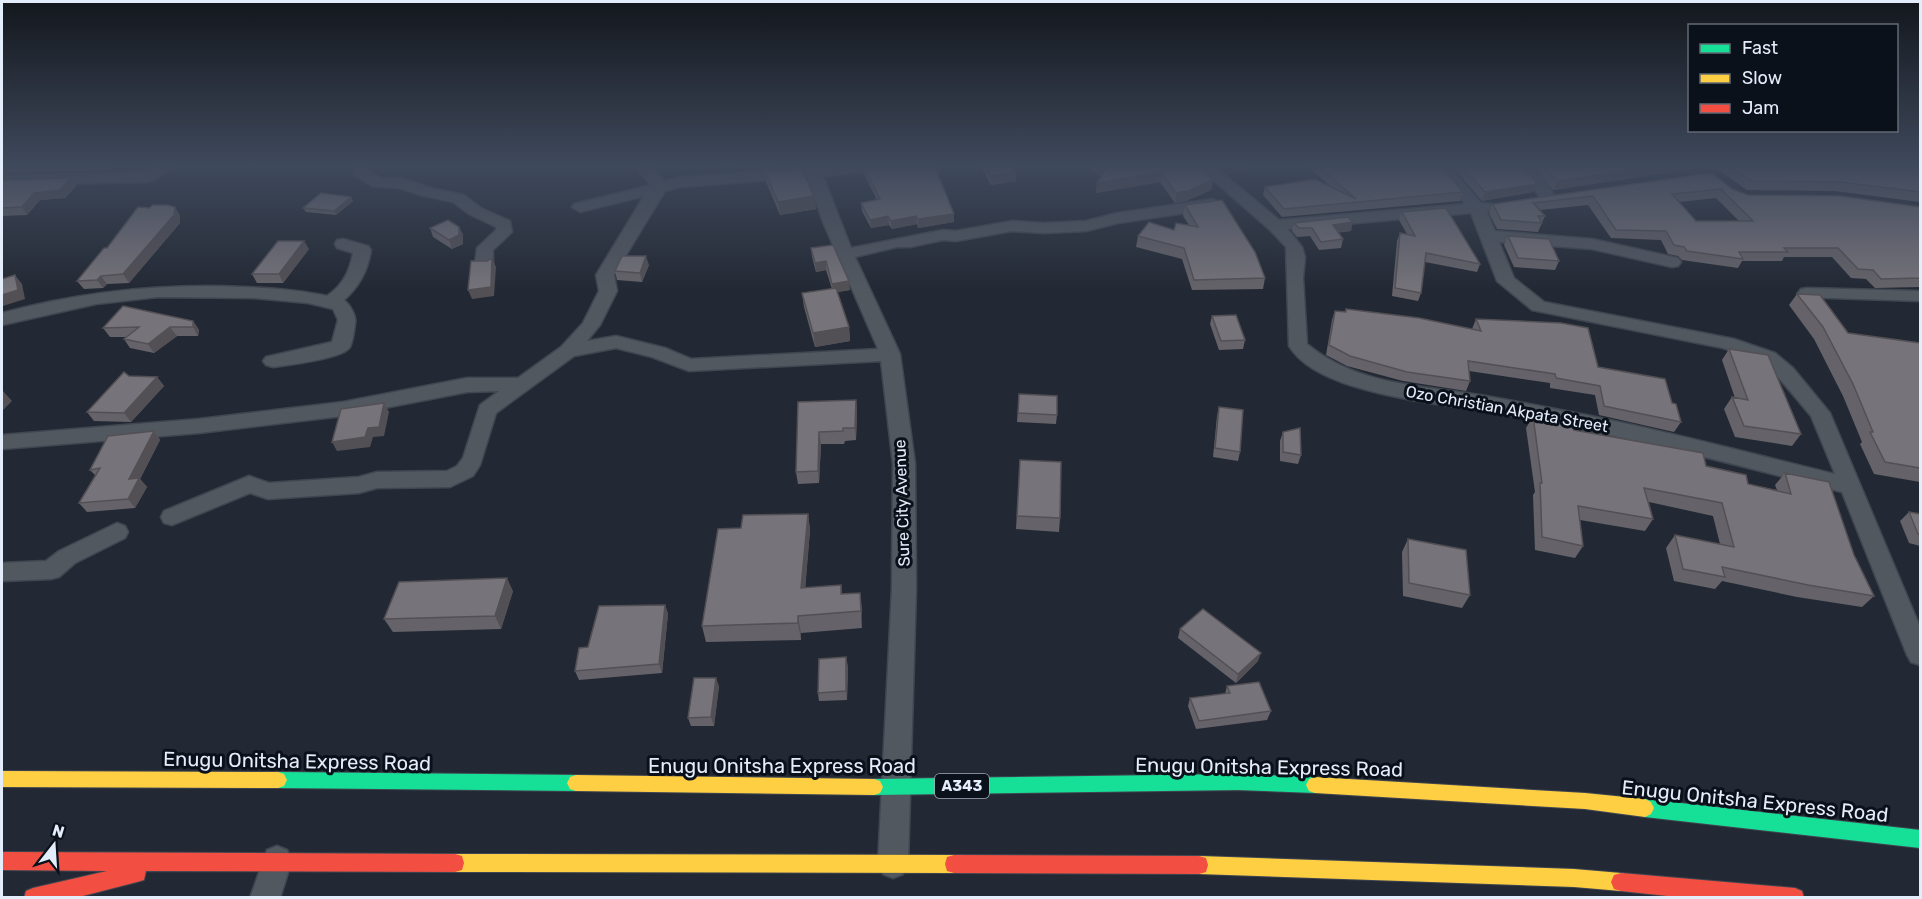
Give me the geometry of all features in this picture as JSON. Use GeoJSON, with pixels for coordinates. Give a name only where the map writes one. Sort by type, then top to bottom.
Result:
{"type":"FeatureCollection","features":[{"type":"Feature","properties":{"kind":"highway","name":"Enugu Onitsha Express Road"},"geometry":{"type":"LineString","coordinates":[[2,779],[107,778],[895,787],[1238,782],[1387,788],[1585,801],[1920,839]]}},
{"type":"Feature","properties":{"kind":"highway"},"geometry":{"type":"LineString","coordinates":[[33,897],[192,860]]}},
{"type":"Feature","properties":{"kind":"highway"},"geometry":{"type":"LineString","coordinates":[[2,861],[277,860],[1196,865],[1574,878],[1795,897]]}},
{"type":"Feature","properties":{"kind":"street"},"geometry":{"type":"LineString","coordinates":[[470,207],[504,225],[504,232],[485,248],[484,264]]}},
{"type":"Feature","properties":{"kind":"street"},"geometry":{"type":"LineString","coordinates":[[172,517],[249,484],[267,491],[359,485],[377,480],[450,479],[465,471],[473,460],[487,411],[568,351],[591,324],[608,291],[605,275],[647,207]]}},
{"type":"Feature","properties":{"kind":"street","name":"Sure City Avenue"},"geometry":{"type":"LineString","coordinates":[[827,207],[845,254],[890,354],[904,464],[904,588],[893,864]]}},
{"type":"Feature","properties":{"kind":"street"},"geometry":{"type":"LineString","coordinates":[[845,254],[897,242],[943,235],[956,236],[1012,226],[1044,228],[1086,225],[1117,218],[1195,207]]}},
{"type":"Feature","properties":{"kind":"street","name":"Ozo Christian Akpata Street"},"geometry":{"type":"LineString","coordinates":[[1253,207],[1288,238],[1296,256],[1294,278],[1298,346],[1307,357],[1324,367],[1387,387],[1490,404],[1661,438],[1850,486]]}},
{"type":"Feature","properties":{"kind":"street"},"geometry":{"type":"LineString","coordinates":[[1275,225],[1449,208],[1484,207]]}},
{"type":"Feature","properties":{"kind":"street"},"geometry":{"type":"LineString","coordinates":[[1477,208],[1506,281],[1538,306],[1727,343],[1768,357],[1786,373],[1820,413],[1920,655]]}},
{"type":"Feature","properties":{"kind":"street"},"geometry":{"type":"LineString","coordinates":[[1489,236],[1592,244],[1672,262]]}},
{"type":"Feature","properties":{"kind":"street"},"geometry":{"type":"LineString","coordinates":[[329,302],[340,297],[350,284],[362,255],[360,247],[343,244]]}},
{"type":"Feature","properties":{"kind":"street"},"geometry":{"type":"LineString","coordinates":[[2,319],[43,306],[100,296],[179,291],[220,290],[340,305],[347,320],[341,346],[324,352],[273,361]]}},
{"type":"Feature","properties":{"kind":"street"},"geometry":{"type":"LineString","coordinates":[[1807,293],[1920,296]]}},
{"type":"Feature","properties":{"kind":"street"},"geometry":{"type":"LineString","coordinates":[[568,351],[616,342],[658,352],[689,365],[890,354]]}},
{"type":"Feature","properties":{"kind":"street"},"geometry":{"type":"LineString","coordinates":[[2,442],[199,426],[343,409],[467,385],[522,384]]}},
{"type":"Feature","properties":{"kind":"street"},"geometry":{"type":"LineString","coordinates":[[2,572],[51,570],[67,557],[117,532]]}},
{"type":"Feature","properties":{"kind":"street"},"geometry":{"type":"LineString","coordinates":[[265,897],[277,860]]}},
{"type":"Feature","properties":{"kind":"building"},"geometry":{"type":"Polygon","coordinates":[[[138,207],[175,207],[174,215],[123,274],[101,276],[97,280],[77,281],[104,248],[107,248],[138,207]]]}},
{"type":"Feature","properties":{"kind":"building"},"geometry":{"type":"Polygon","coordinates":[[[304,207],[339,207],[334,211],[304,207]]]}},
{"type":"Feature","properties":{"kind":"building"},"geometry":{"type":"Polygon","coordinates":[[[863,207],[951,207],[954,214],[918,219],[916,216],[891,221],[888,216],[870,220],[863,207]]]}},
{"type":"Feature","properties":{"kind":"building"},"geometry":{"type":"Polygon","coordinates":[[[1186,207],[1226,207],[1255,252],[1265,278],[1194,280],[1184,248],[1138,236],[1149,222],[1174,230],[1176,223],[1198,227],[1186,207]]]}},
{"type":"Feature","properties":{"kind":"building"},"geometry":{"type":"Polygon","coordinates":[[[1282,207],[1306,207],[1284,209],[1282,207]]]}},
{"type":"Feature","properties":{"kind":"building"},"geometry":{"type":"Polygon","coordinates":[[[1494,207],[1537,207],[1545,216],[1538,216],[1542,223],[1501,220],[1494,207]]]}},
{"type":"Feature","properties":{"kind":"building"},"geometry":{"type":"Polygon","coordinates":[[[1600,207],[1684,207],[1696,221],[1753,221],[1739,207],[1920,207],[1920,278],[1881,279],[1873,270],[1858,269],[1838,248],[1784,248],[1788,252],[1739,252],[1743,259],[1687,251],[1684,247],[1674,245],[1666,231],[1616,230],[1600,207]]]}},
{"type":"Feature","properties":{"kind":"building"},"geometry":{"type":"Polygon","coordinates":[[[1446,208],[1480,264],[1426,253],[1421,293],[1395,288],[1400,233],[1415,236],[1402,212],[1446,208]]]}},
{"type":"Feature","properties":{"kind":"building"},"geometry":{"type":"Polygon","coordinates":[[[1348,217],[1353,222],[1333,225],[1343,239],[1321,242],[1312,228],[1299,228],[1294,223],[1348,217]]]}},
{"type":"Feature","properties":{"kind":"building"},"geometry":{"type":"Polygon","coordinates":[[[448,220],[459,227],[459,235],[449,240],[430,228],[448,220]]]}},
{"type":"Feature","properties":{"kind":"building"},"geometry":{"type":"Polygon","coordinates":[[[1508,236],[1549,239],[1559,261],[1518,258],[1508,236]]]}},
{"type":"Feature","properties":{"kind":"building"},"geometry":{"type":"Polygon","coordinates":[[[278,241],[304,241],[279,274],[252,274],[278,241]]]}},
{"type":"Feature","properties":{"kind":"building"},"geometry":{"type":"Polygon","coordinates":[[[833,245],[849,281],[832,284],[826,261],[815,263],[811,248],[833,245]]]}},
{"type":"Feature","properties":{"kind":"building"},"geometry":{"type":"Polygon","coordinates":[[[622,256],[646,256],[640,273],[615,271],[622,256]]]}},
{"type":"Feature","properties":{"kind":"building"},"geometry":{"type":"Polygon","coordinates":[[[492,258],[491,287],[468,290],[471,261],[487,261],[492,258]]]}},
{"type":"Feature","properties":{"kind":"building"},"geometry":{"type":"Polygon","coordinates":[[[15,275],[18,290],[2,295],[2,279],[15,275]]]}},
{"type":"Feature","properties":{"kind":"building"},"geometry":{"type":"Polygon","coordinates":[[[836,288],[849,327],[813,333],[802,293],[836,288]]]}},
{"type":"Feature","properties":{"kind":"building"},"geometry":{"type":"Polygon","coordinates":[[[1797,294],[1820,295],[1848,333],[1920,343],[1920,468],[1885,462],[1870,432],[1873,432],[1853,384],[1823,327],[1797,294]]]}},
{"type":"Feature","properties":{"kind":"building"},"geometry":{"type":"Polygon","coordinates":[[[123,306],[193,321],[193,327],[170,327],[148,344],[124,339],[139,327],[103,328],[123,306]]]}},
{"type":"Feature","properties":{"kind":"building"},"geometry":{"type":"Polygon","coordinates":[[[1346,309],[1419,318],[1481,331],[1476,319],[1561,323],[1588,328],[1598,367],[1665,379],[1672,403],[1676,404],[1681,422],[1604,406],[1600,386],[1556,378],[1555,374],[1468,361],[1470,381],[1407,372],[1350,356],[1329,345],[1335,311],[1346,312],[1346,309]]]}},
{"type":"Feature","properties":{"kind":"building"},"geometry":{"type":"Polygon","coordinates":[[[1236,315],[1245,340],[1221,341],[1212,316],[1236,315]]]}},
{"type":"Feature","properties":{"kind":"building"},"geometry":{"type":"Polygon","coordinates":[[[1729,349],[1768,355],[1801,434],[1744,426],[1732,397],[1748,400],[1729,349]]]}},
{"type":"Feature","properties":{"kind":"building"},"geometry":{"type":"Polygon","coordinates":[[[124,372],[129,376],[157,377],[124,413],[87,412],[124,372]]]}},
{"type":"Feature","properties":{"kind":"building"},"geometry":{"type":"Polygon","coordinates":[[[1019,394],[1057,396],[1057,415],[1018,413],[1019,394]]]}},
{"type":"Feature","properties":{"kind":"building"},"geometry":{"type":"Polygon","coordinates":[[[856,400],[855,428],[819,432],[818,471],[796,472],[798,402],[856,400]]]}},
{"type":"Feature","properties":{"kind":"building"},"geometry":{"type":"Polygon","coordinates":[[[384,403],[379,427],[368,428],[365,437],[332,442],[341,409],[384,403]]]}},
{"type":"Feature","properties":{"kind":"building"},"geometry":{"type":"Polygon","coordinates":[[[1219,407],[1243,410],[1240,452],[1215,448],[1219,407]]]}},
{"type":"Feature","properties":{"kind":"building"},"geometry":{"type":"Polygon","coordinates":[[[1533,416],[1572,422],[1574,430],[1703,453],[1706,466],[1746,475],[1748,484],[1791,494],[1785,473],[1829,482],[1854,555],[1874,596],[1722,567],[1725,577],[1683,569],[1675,535],[1734,547],[1722,503],[1644,488],[1653,519],[1578,506],[1583,546],[1542,537],[1540,483],[1542,483],[1533,416]]]}},
{"type":"Feature","properties":{"kind":"building"},"geometry":{"type":"Polygon","coordinates":[[[1300,428],[1301,455],[1283,452],[1283,432],[1300,428]]]}},
{"type":"Feature","properties":{"kind":"building"},"geometry":{"type":"Polygon","coordinates":[[[154,431],[129,479],[139,478],[128,499],[79,503],[100,468],[90,470],[108,436],[154,431]]]}},
{"type":"Feature","properties":{"kind":"building"},"geometry":{"type":"Polygon","coordinates":[[[1020,460],[1061,462],[1060,518],[1017,516],[1020,460]]]}},
{"type":"Feature","properties":{"kind":"building"},"geometry":{"type":"Polygon","coordinates":[[[1909,512],[1920,514],[1920,535],[1918,534],[1909,512]]]}},
{"type":"Feature","properties":{"kind":"building"},"geometry":{"type":"Polygon","coordinates":[[[808,514],[801,588],[841,585],[841,594],[860,593],[861,611],[798,616],[798,623],[702,626],[718,529],[741,528],[743,515],[808,514]]]}},
{"type":"Feature","properties":{"kind":"building"},"geometry":{"type":"Polygon","coordinates":[[[1408,539],[1466,550],[1470,595],[1409,583],[1408,539]]]}},
{"type":"Feature","properties":{"kind":"building"},"geometry":{"type":"Polygon","coordinates":[[[507,578],[495,616],[384,619],[399,582],[507,578]]]}},
{"type":"Feature","properties":{"kind":"building"},"geometry":{"type":"Polygon","coordinates":[[[665,605],[659,664],[575,671],[579,648],[588,647],[599,606],[665,605]]]}},
{"type":"Feature","properties":{"kind":"building"},"geometry":{"type":"Polygon","coordinates":[[[1203,609],[1261,653],[1238,674],[1180,629],[1203,609]]]}},
{"type":"Feature","properties":{"kind":"building"},"geometry":{"type":"Polygon","coordinates":[[[846,657],[846,691],[818,693],[819,659],[846,657]]]}},
{"type":"Feature","properties":{"kind":"building"},"geometry":{"type":"Polygon","coordinates":[[[694,678],[716,678],[711,717],[688,718],[694,678]]]}},
{"type":"Feature","properties":{"kind":"building"},"geometry":{"type":"Polygon","coordinates":[[[1259,682],[1271,711],[1199,721],[1190,698],[1230,693],[1227,686],[1259,682]]]}},
{"type":"Feature","properties":{"kind":"traffic: fast"},"geometry":{"type":"LineString","coordinates":[[278,780],[576,783]]}},
{"type":"Feature","properties":{"kind":"traffic: fast"},"geometry":{"type":"LineString","coordinates":[[874,787],[1238,782],[1315,785]]}},
{"type":"Feature","properties":{"kind":"traffic: fast"},"geometry":{"type":"LineString","coordinates":[[1645,808],[1920,839]]}},
{"type":"Feature","properties":{"kind":"traffic: slow"},"geometry":{"type":"LineString","coordinates":[[2,779],[278,780]]}},
{"type":"Feature","properties":{"kind":"traffic: slow"},"geometry":{"type":"LineString","coordinates":[[576,783],[874,787]]}},
{"type":"Feature","properties":{"kind":"traffic: slow"},"geometry":{"type":"LineString","coordinates":[[1315,785],[1585,801],[1645,808]]}},
{"type":"Feature","properties":{"kind":"traffic: slow"},"geometry":{"type":"LineString","coordinates":[[455,863],[954,864]]}},
{"type":"Feature","properties":{"kind":"traffic: slow"},"geometry":{"type":"LineString","coordinates":[[1199,865],[1574,878],[1621,882]]}},
{"type":"Feature","properties":{"kind":"traffic: jam"},"geometry":{"type":"LineString","coordinates":[[2,861],[455,863]]}},
{"type":"Feature","properties":{"kind":"traffic: jam"},"geometry":{"type":"LineString","coordinates":[[954,864],[1199,865]]}},
{"type":"Feature","properties":{"kind":"traffic: jam"},"geometry":{"type":"LineString","coordinates":[[33,898],[137,873]]}},
{"type":"Feature","properties":{"kind":"traffic: jam"},"geometry":{"type":"LineString","coordinates":[[1621,882],[1795,898]]}}]}
